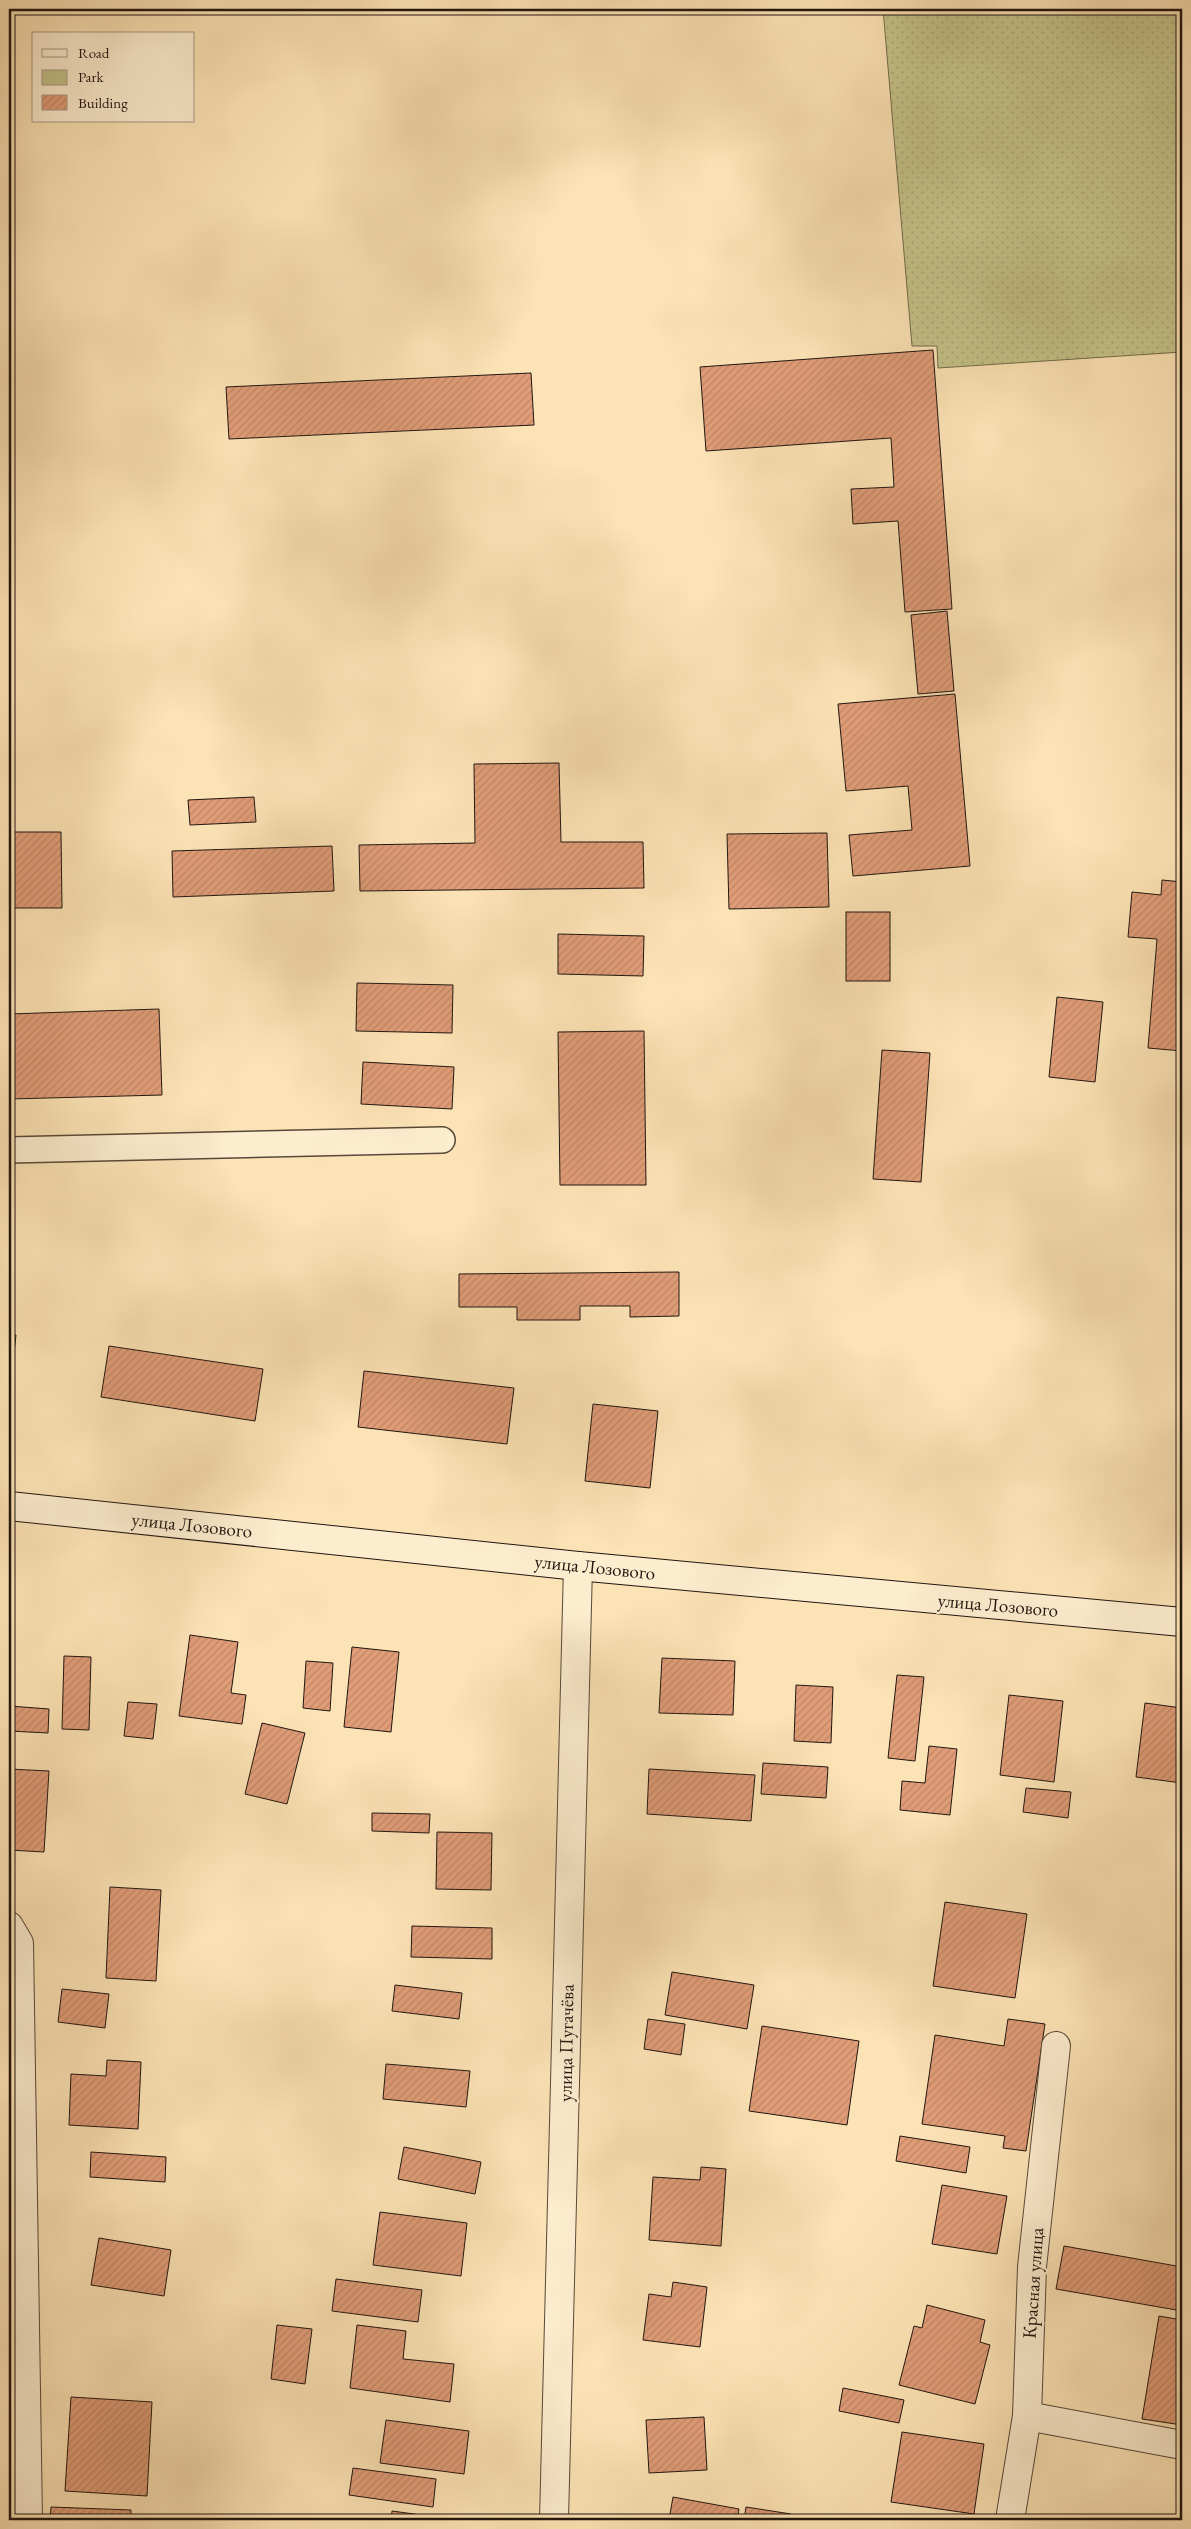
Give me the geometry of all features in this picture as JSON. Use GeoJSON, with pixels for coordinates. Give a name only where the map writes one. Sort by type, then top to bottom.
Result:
{"type":"FeatureCollection","features":[{"type":"Feature","properties":{"kind":"street","name":"улица Лозового"},"geometry":{"type":"LineString","coordinates":[[9,1506],[578,1566],[1182,1622]]}},
{"type":"Feature","properties":{"kind":"street","name":"улица Пугачёва"},"geometry":{"type":"LineString","coordinates":[[554,2520],[578,1566]]}},
{"type":"Feature","properties":{"kind":"street"},"geometry":{"type":"LineString","coordinates":[[9,1926],[19,1943],[28,2520]]}},
{"type":"Feature","properties":{"kind":"street","name":"Красная улица"},"geometry":{"type":"LineString","coordinates":[[1010,2520],[1027,2416],[1032,2267],[1056,2046]]}},
{"type":"Feature","properties":{"kind":"street"},"geometry":{"type":"LineString","coordinates":[[1027,2416],[1182,2445]]}},
{"type":"Feature","properties":{"kind":"lane"},"geometry":{"type":"LineString","coordinates":[[9,1150],[442,1140]]}},
{"type":"Feature","properties":{"kind":"green space"},"geometry":{"type":"Polygon","coordinates":[[[883,9],[1182,9],[1182,352],[938,368],[937,346],[912,346],[883,9]]]}},
{"type":"Feature","properties":{"kind":"building"},"geometry":{"type":"Polygon","coordinates":[[[933,350],[952,609],[905,612],[898,521],[853,524],[851,489],[894,487],[891,438],[706,451],[700,367],[933,350]]]}},
{"type":"Feature","properties":{"kind":"building"},"geometry":{"type":"Polygon","coordinates":[[[531,373],[534,425],[229,439],[226,387],[531,373]]]}},
{"type":"Feature","properties":{"kind":"building"},"geometry":{"type":"Polygon","coordinates":[[[947,611],[954,691],[918,694],[911,615],[947,611]]]}},
{"type":"Feature","properties":{"kind":"building"},"geometry":{"type":"Polygon","coordinates":[[[955,694],[970,866],[853,876],[849,835],[912,830],[908,786],[846,791],[838,704],[955,694]]]}},
{"type":"Feature","properties":{"kind":"building"},"geometry":{"type":"Polygon","coordinates":[[[559,763],[561,842],[643,842],[644,888],[360,891],[359,845],[475,843],[474,764],[559,763]]]}},
{"type":"Feature","properties":{"kind":"building"},"geometry":{"type":"Polygon","coordinates":[[[254,797],[256,822],[190,825],[188,800],[254,797]]]}},
{"type":"Feature","properties":{"kind":"building"},"geometry":{"type":"Polygon","coordinates":[[[9,832],[61,832],[62,908],[9,908],[9,832]]]}},
{"type":"Feature","properties":{"kind":"building"},"geometry":{"type":"Polygon","coordinates":[[[827,833],[829,907],[729,909],[727,834],[827,833]]]}},
{"type":"Feature","properties":{"kind":"building"},"geometry":{"type":"Polygon","coordinates":[[[332,846],[334,891],[173,897],[172,851],[332,846]]]}},
{"type":"Feature","properties":{"kind":"building"},"geometry":{"type":"Polygon","coordinates":[[[1162,880],[1182,882],[1182,1051],[1148,1048],[1157,939],[1128,937],[1132,892],[1161,895],[1162,880]]]}},
{"type":"Feature","properties":{"kind":"building"},"geometry":{"type":"Polygon","coordinates":[[[846,912],[890,912],[890,981],[846,981],[846,912]]]}},
{"type":"Feature","properties":{"kind":"building"},"geometry":{"type":"Polygon","coordinates":[[[558,934],[644,936],[643,976],[558,974],[558,934]]]}},
{"type":"Feature","properties":{"kind":"building"},"geometry":{"type":"Polygon","coordinates":[[[357,983],[453,985],[452,1033],[356,1031],[357,983]]]}},
{"type":"Feature","properties":{"kind":"building"},"geometry":{"type":"Polygon","coordinates":[[[1057,997],[1103,1002],[1095,1082],[1049,1077],[1057,997]]]}},
{"type":"Feature","properties":{"kind":"building"},"geometry":{"type":"Polygon","coordinates":[[[159,1009],[162,1095],[9,1099],[9,1014],[159,1009]]]}},
{"type":"Feature","properties":{"kind":"building"},"geometry":{"type":"Polygon","coordinates":[[[644,1031],[646,1185],[560,1185],[558,1032],[644,1031]]]}},
{"type":"Feature","properties":{"kind":"building"},"geometry":{"type":"Polygon","coordinates":[[[882,1050],[930,1053],[921,1182],[873,1179],[882,1050]]]}},
{"type":"Feature","properties":{"kind":"building"},"geometry":{"type":"Polygon","coordinates":[[[363,1062],[454,1067],[452,1109],[361,1104],[363,1062]]]}},
{"type":"Feature","properties":{"kind":"building"},"geometry":{"type":"Polygon","coordinates":[[[679,1272],[679,1316],[630,1317],[630,1306],[580,1306],[580,1320],[517,1320],[517,1307],[459,1307],[459,1274],[679,1272]]]}},
{"type":"Feature","properties":{"kind":"building"},"geometry":{"type":"Polygon","coordinates":[[[9,1335],[16,1335],[10,1388],[9,1388],[9,1335]]]}},
{"type":"Feature","properties":{"kind":"building"},"geometry":{"type":"Polygon","coordinates":[[[109,1346],[263,1369],[255,1421],[101,1397],[109,1346]]]}},
{"type":"Feature","properties":{"kind":"building"},"geometry":{"type":"Polygon","coordinates":[[[364,1371],[514,1388],[507,1444],[358,1427],[364,1371]]]}},
{"type":"Feature","properties":{"kind":"building"},"geometry":{"type":"Polygon","coordinates":[[[593,1404],[658,1411],[650,1488],[585,1481],[593,1404]]]}},
{"type":"Feature","properties":{"kind":"building"},"geometry":{"type":"Polygon","coordinates":[[[190,1635],[238,1642],[231,1693],[246,1695],[242,1724],[179,1716],[190,1635]]]}},
{"type":"Feature","properties":{"kind":"building"},"geometry":{"type":"Polygon","coordinates":[[[352,1647],[399,1652],[391,1732],[344,1727],[352,1647]]]}},
{"type":"Feature","properties":{"kind":"building"},"geometry":{"type":"Polygon","coordinates":[[[64,1656],[91,1657],[89,1730],[62,1729],[64,1656]]]}},
{"type":"Feature","properties":{"kind":"building"},"geometry":{"type":"Polygon","coordinates":[[[662,1658],[735,1661],[733,1715],[659,1713],[662,1658]]]}},
{"type":"Feature","properties":{"kind":"building"},"geometry":{"type":"Polygon","coordinates":[[[306,1661],[333,1663],[330,1711],[303,1708],[306,1661]]]}},
{"type":"Feature","properties":{"kind":"building"},"geometry":{"type":"Polygon","coordinates":[[[897,1675],[924,1677],[915,1761],[888,1758],[897,1675]]]}},
{"type":"Feature","properties":{"kind":"building"},"geometry":{"type":"Polygon","coordinates":[[[796,1685],[833,1687],[831,1743],[794,1741],[796,1685]]]}},
{"type":"Feature","properties":{"kind":"building"},"geometry":{"type":"Polygon","coordinates":[[[1009,1695],[1063,1701],[1054,1782],[1000,1775],[1009,1695]]]}},
{"type":"Feature","properties":{"kind":"building"},"geometry":{"type":"Polygon","coordinates":[[[128,1702],[157,1704],[153,1739],[124,1736],[128,1702]]]}},
{"type":"Feature","properties":{"kind":"building"},"geometry":{"type":"Polygon","coordinates":[[[1145,1703],[1182,1708],[1182,1783],[1136,1777],[1145,1703]]]}},
{"type":"Feature","properties":{"kind":"building"},"geometry":{"type":"Polygon","coordinates":[[[9,1706],[49,1709],[48,1733],[9,1731],[9,1706]]]}},
{"type":"Feature","properties":{"kind":"building"},"geometry":{"type":"Polygon","coordinates":[[[262,1723],[305,1733],[287,1804],[245,1794],[262,1723]]]}},
{"type":"Feature","properties":{"kind":"building"},"geometry":{"type":"Polygon","coordinates":[[[929,1746],[957,1749],[950,1815],[900,1810],[902,1781],[925,1783],[929,1746]]]}},
{"type":"Feature","properties":{"kind":"building"},"geometry":{"type":"Polygon","coordinates":[[[763,1763],[828,1767],[826,1798],[761,1794],[763,1763]]]}},
{"type":"Feature","properties":{"kind":"building"},"geometry":{"type":"Polygon","coordinates":[[[9,1769],[49,1771],[44,1852],[9,1850],[9,1769]]]}},
{"type":"Feature","properties":{"kind":"building"},"geometry":{"type":"Polygon","coordinates":[[[649,1769],[755,1775],[751,1821],[647,1814],[649,1769]]]}},
{"type":"Feature","properties":{"kind":"building"},"geometry":{"type":"Polygon","coordinates":[[[1026,1788],[1071,1792],[1068,1818],[1023,1812],[1026,1788]]]}},
{"type":"Feature","properties":{"kind":"building"},"geometry":{"type":"Polygon","coordinates":[[[372,1813],[430,1814],[429,1833],[372,1831],[372,1813]]]}},
{"type":"Feature","properties":{"kind":"building"},"geometry":{"type":"Polygon","coordinates":[[[437,1832],[492,1833],[491,1890],[436,1889],[437,1832]]]}},
{"type":"Feature","properties":{"kind":"building"},"geometry":{"type":"Polygon","coordinates":[[[110,1887],[161,1890],[156,1981],[106,1978],[110,1887]]]}},
{"type":"Feature","properties":{"kind":"building"},"geometry":{"type":"Polygon","coordinates":[[[945,1902],[1027,1914],[1015,1998],[933,1986],[945,1902]]]}},
{"type":"Feature","properties":{"kind":"building"},"geometry":{"type":"Polygon","coordinates":[[[412,1926],[492,1928],[492,1959],[411,1957],[412,1926]]]}},
{"type":"Feature","properties":{"kind":"building"},"geometry":{"type":"Polygon","coordinates":[[[672,1972],[754,1985],[747,2029],[665,2015],[672,1972]]]}},
{"type":"Feature","properties":{"kind":"building"},"geometry":{"type":"Polygon","coordinates":[[[395,1985],[462,1993],[459,2019],[392,2011],[395,1985]]]}},
{"type":"Feature","properties":{"kind":"building"},"geometry":{"type":"Polygon","coordinates":[[[62,1989],[109,1994],[105,2028],[58,2022],[62,1989]]]}},
{"type":"Feature","properties":{"kind":"building"},"geometry":{"type":"Polygon","coordinates":[[[648,2019],[685,2024],[681,2055],[644,2049],[648,2019]]]}},
{"type":"Feature","properties":{"kind":"building"},"geometry":{"type":"Polygon","coordinates":[[[1008,2019],[1045,2024],[1026,2151],[1003,2148],[1005,2136],[922,2124],[935,2035],[1004,2046],[1008,2019]]]}},
{"type":"Feature","properties":{"kind":"building"},"geometry":{"type":"Polygon","coordinates":[[[762,2026],[859,2041],[847,2125],[749,2111],[762,2026]]]}},
{"type":"Feature","properties":{"kind":"building"},"geometry":{"type":"Polygon","coordinates":[[[107,2060],[141,2062],[138,2129],[69,2125],[71,2074],[106,2076],[107,2060]]]}},
{"type":"Feature","properties":{"kind":"building"},"geometry":{"type":"Polygon","coordinates":[[[386,2064],[470,2071],[466,2107],[383,2099],[386,2064]]]}},
{"type":"Feature","properties":{"kind":"building"},"geometry":{"type":"Polygon","coordinates":[[[900,2136],[970,2147],[966,2173],[896,2161],[900,2136]]]}},
{"type":"Feature","properties":{"kind":"building"},"geometry":{"type":"Polygon","coordinates":[[[404,2147],[481,2162],[475,2194],[398,2179],[404,2147]]]}},
{"type":"Feature","properties":{"kind":"building"},"geometry":{"type":"Polygon","coordinates":[[[91,2152],[166,2157],[165,2182],[90,2177],[91,2152]]]}},
{"type":"Feature","properties":{"kind":"building"},"geometry":{"type":"Polygon","coordinates":[[[701,2167],[726,2169],[721,2246],[649,2240],[653,2177],[700,2180],[701,2167]]]}},
{"type":"Feature","properties":{"kind":"building"},"geometry":{"type":"Polygon","coordinates":[[[942,2185],[1007,2196],[997,2254],[932,2244],[942,2185]]]}},
{"type":"Feature","properties":{"kind":"building"},"geometry":{"type":"Polygon","coordinates":[[[380,2212],[467,2223],[461,2276],[373,2265],[380,2212]]]}},
{"type":"Feature","properties":{"kind":"building"},"geometry":{"type":"Polygon","coordinates":[[[99,2238],[171,2250],[164,2296],[91,2285],[99,2238]]]}},
{"type":"Feature","properties":{"kind":"building"},"geometry":{"type":"Polygon","coordinates":[[[1064,2246],[1182,2267],[1182,2311],[1056,2289],[1064,2246]]]}},
{"type":"Feature","properties":{"kind":"building"},"geometry":{"type":"Polygon","coordinates":[[[336,2279],[422,2290],[418,2322],[332,2311],[336,2279]]]}},
{"type":"Feature","properties":{"kind":"building"},"geometry":{"type":"Polygon","coordinates":[[[673,2282],[707,2287],[700,2347],[643,2340],[649,2294],[671,2297],[673,2282]]]}},
{"type":"Feature","properties":{"kind":"building"},"geometry":{"type":"Polygon","coordinates":[[[927,2305],[985,2320],[980,2342],[990,2345],[975,2404],[899,2385],[914,2326],[922,2328],[927,2305]]]}},
{"type":"Feature","properties":{"kind":"building"},"geometry":{"type":"Polygon","coordinates":[[[1159,2316],[1182,2320],[1182,2425],[1142,2419],[1159,2316]]]}},
{"type":"Feature","properties":{"kind":"building"},"geometry":{"type":"Polygon","coordinates":[[[277,2325],[312,2329],[305,2384],[271,2379],[277,2325]]]}},
{"type":"Feature","properties":{"kind":"building"},"geometry":{"type":"Polygon","coordinates":[[[357,2325],[406,2331],[403,2359],[454,2364],[450,2402],[350,2388],[357,2325]]]}},
{"type":"Feature","properties":{"kind":"building"},"geometry":{"type":"Polygon","coordinates":[[[843,2388],[904,2400],[899,2423],[839,2411],[843,2388]]]}},
{"type":"Feature","properties":{"kind":"building"},"geometry":{"type":"Polygon","coordinates":[[[71,2397],[152,2402],[147,2496],[65,2491],[71,2397]]]}},
{"type":"Feature","properties":{"kind":"building"},"geometry":{"type":"Polygon","coordinates":[[[704,2417],[707,2470],[649,2473],[646,2420],[704,2417]]]}},
{"type":"Feature","properties":{"kind":"building"},"geometry":{"type":"Polygon","coordinates":[[[386,2420],[469,2431],[464,2474],[380,2463],[386,2420]]]}},
{"type":"Feature","properties":{"kind":"building"},"geometry":{"type":"Polygon","coordinates":[[[902,2432],[984,2444],[974,2514],[891,2502],[902,2432]]]}},
{"type":"Feature","properties":{"kind":"building"},"geometry":{"type":"Polygon","coordinates":[[[353,2468],[436,2479],[433,2507],[349,2495],[353,2468]]]}},
{"type":"Feature","properties":{"kind":"building"},"geometry":{"type":"Polygon","coordinates":[[[673,2497],[739,2509],[737,2520],[669,2520],[673,2497]]]}},
{"type":"Feature","properties":{"kind":"building"},"geometry":{"type":"Polygon","coordinates":[[[51,2507],[131,2510],[131,2520],[50,2520],[51,2507]]]}},
{"type":"Feature","properties":{"kind":"building"},"geometry":{"type":"Polygon","coordinates":[[[746,2507],[791,2514],[790,2520],[744,2520],[746,2507]]]}},
{"type":"Feature","properties":{"kind":"building"},"geometry":{"type":"Polygon","coordinates":[[[392,2511],[458,2520],[391,2520],[392,2511]]]}}]}
